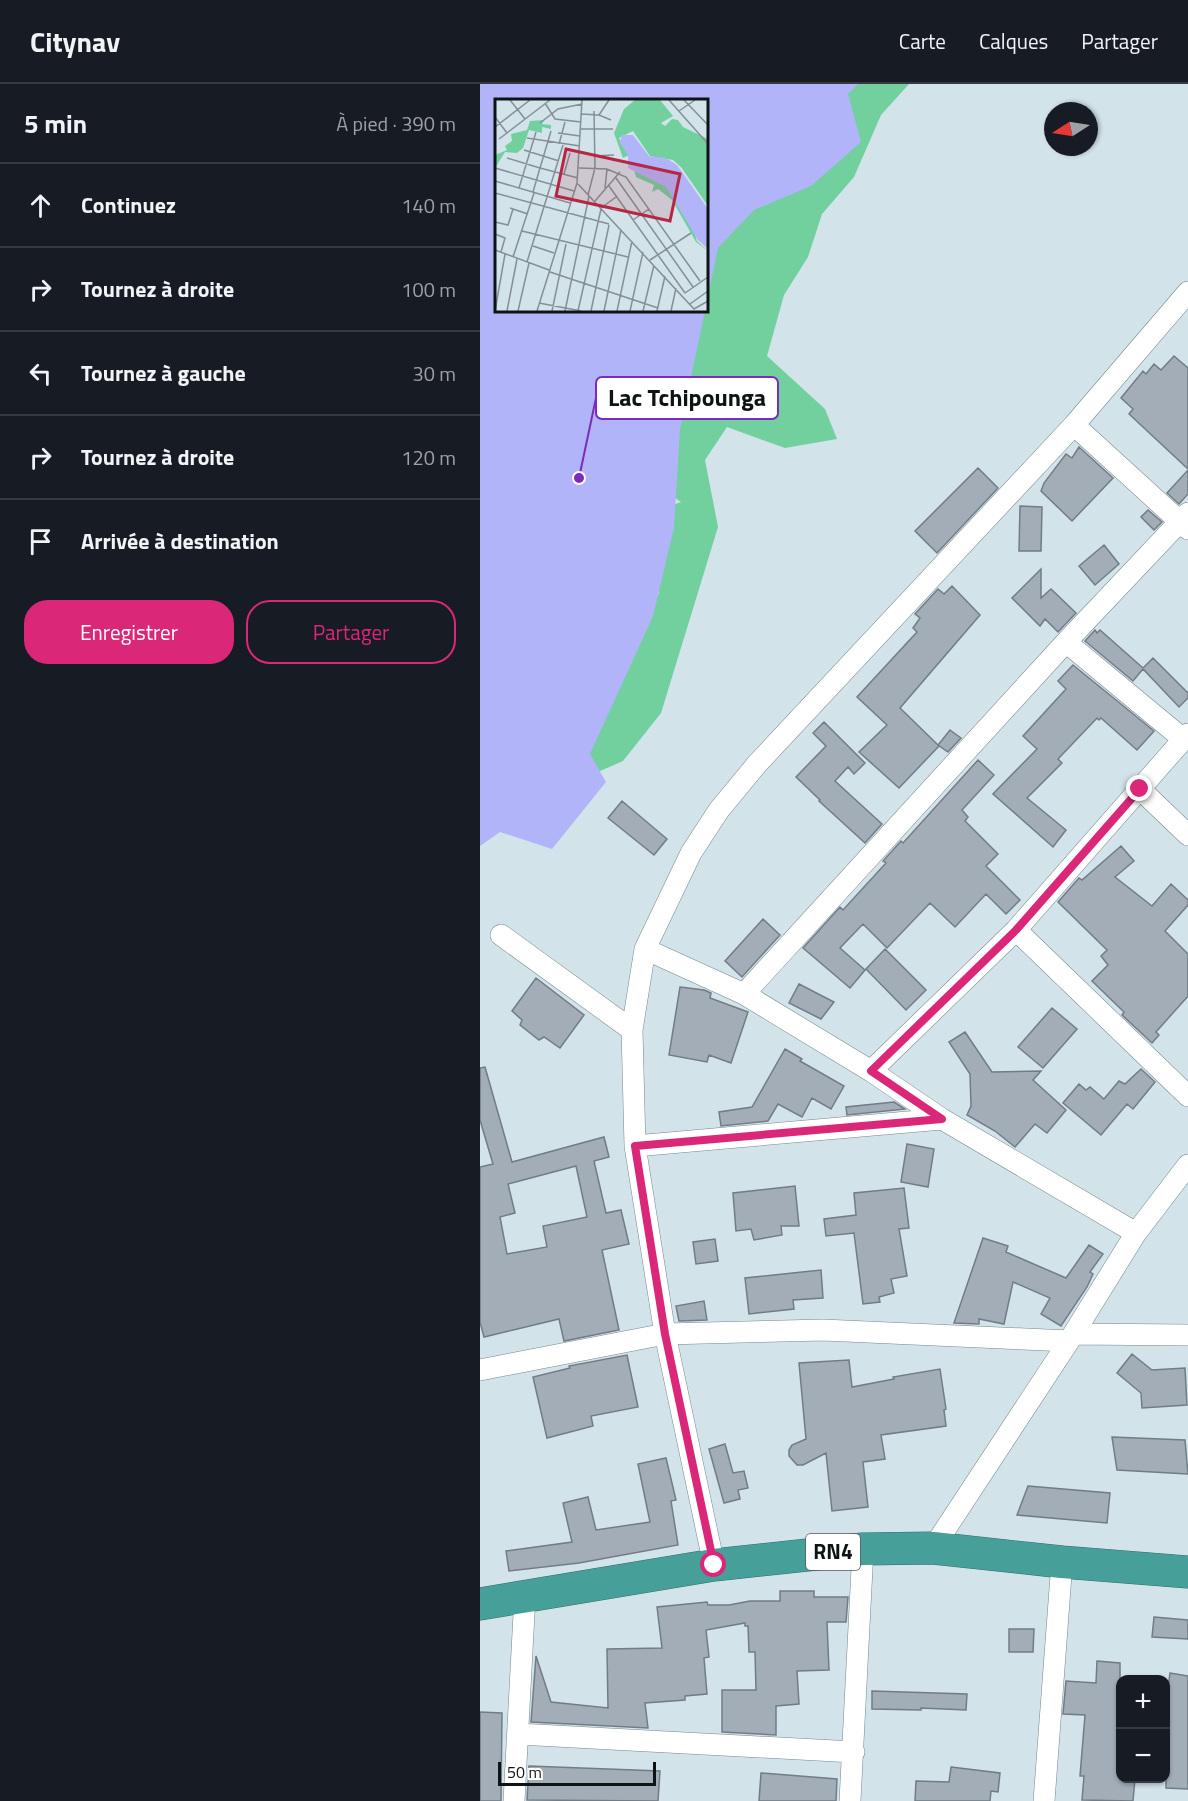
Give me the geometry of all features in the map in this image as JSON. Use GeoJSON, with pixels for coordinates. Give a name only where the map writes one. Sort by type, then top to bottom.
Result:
{"type":"FeatureCollection","features":[{"type":"Feature","properties":{"kind":"highway","name":"RN4"},"geometry":{"type":"LineString","coordinates":[[480,1604],[714,1565],[863,1550],[933,1548],[1062,1562],[1188,1572]]}},
{"type":"Feature","properties":{"kind":"street"},"geometry":{"type":"LineString","coordinates":[[714,1565],[665,1334],[635,1146],[632,1030],[645,949],[691,853],[719,810],[758,764],[1074,424],[1188,292]]}},
{"type":"Feature","properties":{"kind":"street"},"geometry":{"type":"LineString","coordinates":[[744,994],[1066,642],[1185,521],[1074,424]]}},
{"type":"Feature","properties":{"kind":"street"},"geometry":{"type":"LineString","coordinates":[[871,1071],[1016,930],[1186,737],[1066,642]]}},
{"type":"Feature","properties":{"kind":"street"},"geometry":{"type":"LineString","coordinates":[[1140,789],[1188,835]]}},
{"type":"Feature","properties":{"kind":"street"},"geometry":{"type":"LineString","coordinates":[[1016,930],[1188,1096]]}},
{"type":"Feature","properties":{"kind":"street"},"geometry":{"type":"LineString","coordinates":[[501,935],[632,1030]]}},
{"type":"Feature","properties":{"kind":"street"},"geometry":{"type":"LineString","coordinates":[[645,949],[744,994],[871,1071],[942,1119],[1136,1233]]}},
{"type":"Feature","properties":{"kind":"street"},"geometry":{"type":"LineString","coordinates":[[635,1146],[942,1119]]}},
{"type":"Feature","properties":{"kind":"street"},"geometry":{"type":"LineString","coordinates":[[933,1548],[1072,1338],[1136,1233],[1188,1165]]}},
{"type":"Feature","properties":{"kind":"street"},"geometry":{"type":"LineString","coordinates":[[480,1369],[665,1334],[823,1330],[1072,1338],[1188,1335]]}},
{"type":"Feature","properties":{"kind":"street"},"geometry":{"type":"LineString","coordinates":[[850,1801],[863,1550]]}},
{"type":"Feature","properties":{"kind":"street"},"geometry":{"type":"LineString","coordinates":[[1044,1801],[1062,1562]]}},
{"type":"Feature","properties":{"kind":"street"},"geometry":{"type":"LineString","coordinates":[[514,1801],[525,1595]]}},
{"type":"Feature","properties":{"kind":"street"},"geometry":{"type":"LineString","coordinates":[[518,1734],[854,1752]]}},
{"type":"Feature","properties":{"kind":"green space"},"geometry":{"type":"Polygon","coordinates":[[[838,84],[909,84],[881,115],[854,177],[822,214],[808,257],[784,295],[767,356],[825,409],[837,439],[785,448],[727,427],[705,460],[718,527],[661,713],[623,761],[591,775],[571,753],[645,611],[659,594],[642,517],[681,502],[660,488],[689,312],[708,312],[708,253],[838,84]]]}},
{"type":"Feature","properties":{"kind":"water"},"geometry":{"type":"Polygon","coordinates":[[[480,84],[858,84],[848,94],[861,142],[811,186],[754,210],[718,248],[708,296],[708,99],[495,99],[495,312],[705,312],[680,429],[674,528],[653,616],[590,754],[606,782],[552,849],[500,832],[480,846],[480,84]]]}},
{"type":"Feature","properties":{"kind":"building"},"geometry":{"type":"Polygon","coordinates":[[[1174,356],[1188,368],[1188,469],[1129,414],[1133,409],[1121,398],[1143,371],[1146,374],[1154,364],[1161,370],[1174,356]]]}},
{"type":"Feature","properties":{"kind":"building"},"geometry":{"type":"Polygon","coordinates":[[[1079,447],[1113,478],[1072,521],[1041,491],[1044,483],[1066,454],[1072,458],[1079,447]]]}},
{"type":"Feature","properties":{"kind":"building"},"geometry":{"type":"Polygon","coordinates":[[[978,468],[998,488],[937,553],[915,531],[978,468]]]}},
{"type":"Feature","properties":{"kind":"building"},"geometry":{"type":"Polygon","coordinates":[[[1188,470],[1188,494],[1179,504],[1167,493],[1188,470]]]}},
{"type":"Feature","properties":{"kind":"building"},"geometry":{"type":"Polygon","coordinates":[[[1020,506],[1042,507],[1041,551],[1019,551],[1020,506]]]}},
{"type":"Feature","properties":{"kind":"building"},"geometry":{"type":"Polygon","coordinates":[[[1148,510],[1162,522],[1154,530],[1141,517],[1148,510]]]}},
{"type":"Feature","properties":{"kind":"building"},"geometry":{"type":"Polygon","coordinates":[[[1104,545],[1119,564],[1095,585],[1079,566],[1104,545]]]}},
{"type":"Feature","properties":{"kind":"building"},"geometry":{"type":"Polygon","coordinates":[[[1041,569],[1041,598],[1051,589],[1076,613],[1058,632],[1045,619],[1040,626],[1012,598],[1041,569]]]}},
{"type":"Feature","properties":{"kind":"building"},"geometry":{"type":"Polygon","coordinates":[[[952,586],[980,615],[900,708],[939,746],[899,788],[859,752],[887,725],[857,697],[917,632],[913,628],[920,618],[915,614],[938,589],[944,594],[952,586]]]}},
{"type":"Feature","properties":{"kind":"building"},"geometry":{"type":"Polygon","coordinates":[[[1095,630],[1097,633],[1100,630],[1143,668],[1153,658],[1188,693],[1188,698],[1179,707],[1143,669],[1133,681],[1085,641],[1095,630]]]}},
{"type":"Feature","properties":{"kind":"building"},"geometry":{"type":"Polygon","coordinates":[[[1073,665],[1154,731],[1137,750],[1101,718],[1099,720],[1097,718],[1058,759],[1062,763],[1027,798],[1066,830],[1053,847],[993,794],[1037,749],[1023,736],[1066,689],[1058,681],[1073,665]]]}},
{"type":"Feature","properties":{"kind":"building"},"geometry":{"type":"Polygon","coordinates":[[[824,722],[865,763],[854,774],[848,767],[835,781],[882,824],[865,843],[796,777],[826,746],[813,733],[824,722]]]}},
{"type":"Feature","properties":{"kind":"building"},"geometry":{"type":"Polygon","coordinates":[[[950,730],[961,738],[948,752],[938,745],[950,730]]]}},
{"type":"Feature","properties":{"kind":"building"},"geometry":{"type":"Polygon","coordinates":[[[978,760],[994,775],[962,810],[968,817],[965,821],[998,854],[986,866],[1020,900],[1006,914],[986,894],[955,927],[930,903],[887,948],[863,924],[840,948],[865,970],[850,988],[803,948],[840,907],[843,910],[886,863],[883,861],[901,841],[903,843],[978,760]]]}},
{"type":"Feature","properties":{"kind":"building"},"geometry":{"type":"Polygon","coordinates":[[[622,801],[667,839],[654,855],[608,818],[622,801]]]}},
{"type":"Feature","properties":{"kind":"building"},"geometry":{"type":"Polygon","coordinates":[[[1121,846],[1134,861],[1115,877],[1152,906],[1171,884],[1188,900],[1188,905],[1165,931],[1188,954],[1188,996],[1156,1032],[1159,1035],[1152,1043],[1122,1015],[1124,1012],[1092,981],[1108,965],[1101,956],[1107,950],[1058,902],[1079,878],[1082,880],[1121,846]]]}},
{"type":"Feature","properties":{"kind":"building"},"geometry":{"type":"Polygon","coordinates":[[[763,919],[780,935],[742,977],[725,961],[763,919]]]}},
{"type":"Feature","properties":{"kind":"building"},"geometry":{"type":"Polygon","coordinates":[[[885,949],[926,990],[906,1010],[866,969],[885,949]]]}},
{"type":"Feature","properties":{"kind":"building"},"geometry":{"type":"Polygon","coordinates":[[[536,978],[584,1015],[560,1048],[544,1037],[539,1040],[520,1025],[522,1020],[512,1011],[536,978]]]}},
{"type":"Feature","properties":{"kind":"building"},"geometry":{"type":"Polygon","coordinates":[[[799,984],[834,1002],[821,1019],[789,1003],[799,984]]]}},
{"type":"Feature","properties":{"kind":"building"},"geometry":{"type":"Polygon","coordinates":[[[680,987],[704,990],[711,993],[710,998],[748,1012],[731,1063],[709,1055],[707,1062],[669,1055],[680,987]]]}},
{"type":"Feature","properties":{"kind":"building"},"geometry":{"type":"Polygon","coordinates":[[[1052,1008],[1077,1029],[1043,1068],[1018,1047],[1052,1008]]]}},
{"type":"Feature","properties":{"kind":"building"},"geometry":{"type":"Polygon","coordinates":[[[965,1032],[992,1072],[1041,1071],[1033,1080],[1066,1110],[1047,1133],[1035,1124],[1015,1147],[995,1131],[967,1115],[971,1106],[970,1074],[949,1042],[965,1032]]]}},
{"type":"Feature","properties":{"kind":"building"},"geometry":{"type":"Polygon","coordinates":[[[785,1049],[802,1059],[800,1061],[844,1086],[831,1109],[812,1098],[802,1117],[778,1104],[768,1121],[721,1126],[719,1112],[752,1107],[785,1049]]]}},
{"type":"Feature","properties":{"kind":"building"},"geometry":{"type":"Polygon","coordinates":[[[485,1067],[512,1162],[604,1137],[609,1157],[594,1161],[606,1213],[621,1210],[629,1244],[602,1250],[619,1330],[564,1341],[559,1319],[484,1337],[480,1322],[480,1167],[493,1164],[480,1120],[480,1068],[485,1067]],[[576,1166],[508,1184],[515,1213],[500,1217],[507,1254],[547,1247],[543,1226],[587,1217],[576,1166]]]}},
{"type":"Feature","properties":{"kind":"building"},"geometry":{"type":"Polygon","coordinates":[[[1141,1069],[1155,1082],[1133,1109],[1127,1104],[1101,1135],[1063,1103],[1079,1084],[1086,1090],[1090,1087],[1104,1099],[1119,1081],[1125,1084],[1141,1069]]]}},
{"type":"Feature","properties":{"kind":"building"},"geometry":{"type":"Polygon","coordinates":[[[894,1102],[905,1109],[847,1115],[846,1107],[894,1102]]]}},
{"type":"Feature","properties":{"kind":"building"},"geometry":{"type":"Polygon","coordinates":[[[907,1144],[934,1149],[928,1187],[901,1182],[907,1144]]]}},
{"type":"Feature","properties":{"kind":"building"},"geometry":{"type":"Polygon","coordinates":[[[795,1186],[799,1226],[781,1226],[782,1235],[754,1240],[751,1229],[736,1231],[733,1193],[795,1186]]]}},
{"type":"Feature","properties":{"kind":"building"},"geometry":{"type":"Polygon","coordinates":[[[904,1188],[909,1228],[899,1229],[907,1276],[891,1279],[894,1293],[879,1297],[880,1302],[863,1304],[854,1233],[826,1236],[824,1219],[856,1215],[854,1193],[904,1188]]]}},
{"type":"Feature","properties":{"kind":"building"},"geometry":{"type":"Polygon","coordinates":[[[983,1238],[1008,1246],[1006,1252],[1066,1278],[1089,1245],[1103,1254],[1090,1272],[1093,1274],[1087,1287],[1061,1326],[1041,1314],[1050,1298],[1013,1282],[1004,1324],[979,1319],[979,1324],[954,1323],[983,1238]]]}},
{"type":"Feature","properties":{"kind":"building"},"geometry":{"type":"Polygon","coordinates":[[[715,1239],[718,1261],[696,1264],[693,1242],[715,1239]]]}},
{"type":"Feature","properties":{"kind":"building"},"geometry":{"type":"Polygon","coordinates":[[[821,1270],[823,1298],[793,1300],[794,1309],[749,1314],[745,1278],[821,1270]]]}},
{"type":"Feature","properties":{"kind":"building"},"geometry":{"type":"Polygon","coordinates":[[[704,1301],[707,1320],[679,1321],[676,1306],[704,1301]]]}},
{"type":"Feature","properties":{"kind":"building"},"geometry":{"type":"Polygon","coordinates":[[[1132,1354],[1152,1370],[1185,1368],[1187,1405],[1142,1408],[1141,1393],[1117,1373],[1132,1354]]]}},
{"type":"Feature","properties":{"kind":"building"},"geometry":{"type":"Polygon","coordinates":[[[627,1355],[638,1407],[591,1416],[593,1426],[547,1438],[533,1377],[570,1368],[569,1366],[627,1355]]]}},
{"type":"Feature","properties":{"kind":"building"},"geometry":{"type":"Polygon","coordinates":[[[849,1360],[852,1387],[940,1369],[946,1426],[881,1435],[885,1459],[863,1462],[868,1507],[832,1511],[826,1453],[803,1465],[797,1465],[789,1456],[789,1450],[792,1445],[806,1439],[799,1363],[849,1360]]]}},
{"type":"Feature","properties":{"kind":"building"},"geometry":{"type":"Polygon","coordinates":[[[1112,1437],[1185,1440],[1188,1474],[1117,1470],[1112,1437]]]}},
{"type":"Feature","properties":{"kind":"building"},"geometry":{"type":"Polygon","coordinates":[[[725,1444],[733,1473],[744,1471],[748,1488],[738,1490],[740,1499],[724,1503],[709,1449],[725,1444]]]}},
{"type":"Feature","properties":{"kind":"building"},"geometry":{"type":"Polygon","coordinates":[[[666,1458],[676,1500],[671,1501],[678,1545],[579,1563],[509,1571],[506,1551],[572,1542],[563,1503],[588,1497],[596,1530],[650,1522],[638,1464],[666,1458]]]}},
{"type":"Feature","properties":{"kind":"building"},"geometry":{"type":"Polygon","coordinates":[[[1028,1486],[1110,1493],[1107,1523],[1017,1515],[1028,1486]]]}},
{"type":"Feature","properties":{"kind":"building"},"geometry":{"type":"Polygon","coordinates":[[[780,1591],[814,1591],[814,1597],[848,1597],[846,1622],[827,1622],[829,1670],[797,1671],[799,1704],[776,1706],[776,1735],[722,1732],[722,1690],[756,1690],[755,1652],[749,1652],[748,1626],[745,1626],[745,1623],[706,1630],[709,1657],[704,1658],[707,1694],[685,1696],[685,1700],[645,1703],[648,1728],[531,1722],[536,1656],[551,1702],[608,1708],[607,1649],[662,1648],[657,1607],[707,1602],[708,1605],[729,1605],[750,1601],[780,1601],[780,1591]]]}},
{"type":"Feature","properties":{"kind":"building"},"geometry":{"type":"Polygon","coordinates":[[[1154,1617],[1188,1620],[1188,1639],[1152,1637],[1154,1617]]]}},
{"type":"Feature","properties":{"kind":"building"},"geometry":{"type":"Polygon","coordinates":[[[1009,1629],[1034,1629],[1033,1652],[1009,1652],[1009,1629]]]}},
{"type":"Feature","properties":{"kind":"building"},"geometry":{"type":"Polygon","coordinates":[[[1097,1661],[1120,1663],[1120,1675],[1116,1675],[1116,1783],[1135,1783],[1133,1801],[1082,1800],[1084,1776],[1080,1776],[1085,1715],[1063,1714],[1066,1681],[1096,1683],[1097,1661]]]}},
{"type":"Feature","properties":{"kind":"building"},"geometry":{"type":"Polygon","coordinates":[[[1170,1673],[1188,1676],[1188,1789],[1166,1788],[1166,1783],[1170,1783],[1170,1673]]]}},
{"type":"Feature","properties":{"kind":"building"},"geometry":{"type":"Polygon","coordinates":[[[872,1691],[967,1694],[966,1710],[872,1709],[872,1691]]]}},
{"type":"Feature","properties":{"kind":"building"},"geometry":{"type":"Polygon","coordinates":[[[480,1712],[502,1713],[501,1801],[480,1801],[480,1712]]]}},
{"type":"Feature","properties":{"kind":"building"},"geometry":{"type":"Polygon","coordinates":[[[529,1766],[660,1771],[658,1801],[527,1800],[529,1766]]]}},
{"type":"Feature","properties":{"kind":"building"},"geometry":{"type":"Polygon","coordinates":[[[951,1767],[1000,1773],[998,1792],[991,1791],[990,1801],[915,1801],[916,1781],[949,1782],[951,1767]]]}},
{"type":"Feature","properties":{"kind":"building"},"geometry":{"type":"Polygon","coordinates":[[[761,1773],[837,1779],[836,1801],[759,1801],[761,1773]]]}},
{"type":"Feature","properties":{"kind":"place","name":"Lac Tchipounga"},"geometry":{"type":"Point","coordinates":[579,478]}},
{"type":"Feature","properties":{"kind":"route"},"geometry":{"type":"LineString","coordinates":[[714,1565],[665,1334],[635,1146],[942,1119],[871,1071],[1016,930],[1140,789]]}}]}
